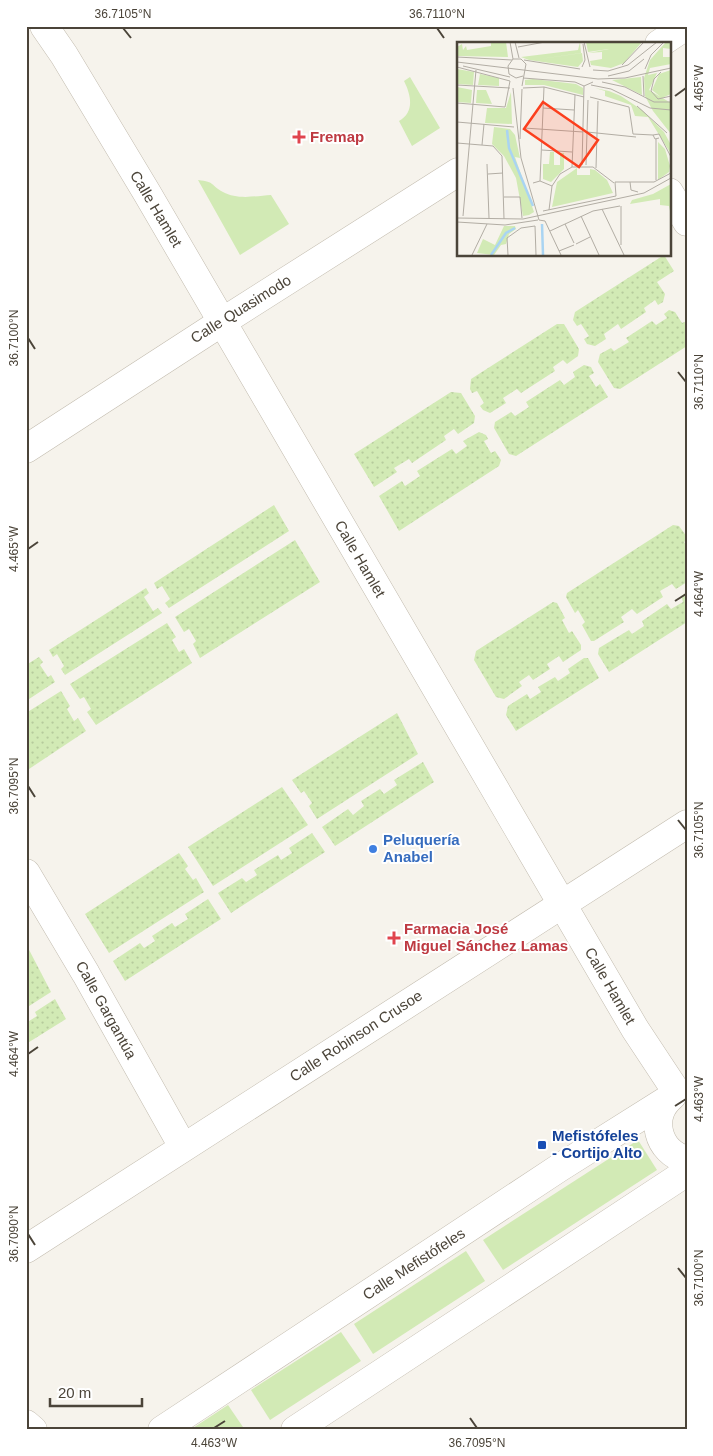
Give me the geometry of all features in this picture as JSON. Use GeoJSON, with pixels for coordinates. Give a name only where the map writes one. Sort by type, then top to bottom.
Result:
{"type":"FeatureCollection","features":[{"type":"Feature","properties":{"kind":"street","name":"Calle Hamlet"},"geometry":{"type":"LineString","coordinates":[[44,26],[64,55],[222,322],[635,1029],[677,1093]]}},
{"type":"Feature","properties":{"kind":"street"},"geometry":{"type":"LineString","coordinates":[[662,42],[686,26]]}},
{"type":"Feature","properties":{"kind":"street","name":"Calle Quasimodo"},"geometry":{"type":"LineString","coordinates":[[26,449],[457,173]]}},
{"type":"Feature","properties":{"kind":"street"},"geometry":{"type":"LineString","coordinates":[[670,194],[687,222]]}},
{"type":"Feature","properties":{"kind":"street","name":"Calle Robinson Crusoe"},"geometry":{"type":"LineString","coordinates":[[26,1249],[687,824]]}},
{"type":"Feature","properties":{"kind":"street","name":"Calle Gargantúa"},"geometry":{"type":"LineString","coordinates":[[26,873],[86,974],[183,1147]]}},
{"type":"Feature","properties":{"kind":"street"},"geometry":{"type":"LineString","coordinates":[[677,1093],[660,1111],[657,1125],[660,1138],[667,1149],[678,1158],[687,1160]]}},
{"type":"Feature","properties":{"kind":"street","name":"Calle Mefistófeles"},"geometry":{"type":"LineString","coordinates":[[162,1430],[551,1173],[677,1093]]}},
{"type":"Feature","properties":{"kind":"street"},"geometry":{"type":"LineString","coordinates":[[295,1430],[687,1172]]}},
{"type":"Feature","properties":{"kind":"street"},"geometry":{"type":"LineString","coordinates":[[26,1424],[32,1430]]}},
{"type":"Feature","properties":{"kind":"green space"},"geometry":{"type":"Polygon","coordinates":[[[410,77],[440,128],[412,146],[399,121],[408,113],[410,97],[404,81],[410,77]]]}},
{"type":"Feature","properties":{"kind":"green space"},"geometry":{"type":"Polygon","coordinates":[[[198,180],[210,183],[219,190],[234,196],[271,195],[289,224],[240,255],[198,180]]]}},
{"type":"Feature","properties":{"kind":"green space"},"geometry":{"type":"Polygon","coordinates":[[[662,256],[665,256],[674,271],[657,282],[665,294],[663,302],[658,305],[655,300],[644,308],[646,312],[621,329],[618,324],[604,334],[606,339],[595,346],[587,344],[584,339],[589,336],[581,324],[577,326],[573,320],[575,312],[662,256]]]}},
{"type":"Feature","properties":{"kind":"green space"},"geometry":{"type":"Polygon","coordinates":[[[669,310],[675,312],[682,323],[687,321],[687,346],[620,389],[614,388],[598,362],[600,354],[611,348],[614,351],[629,342],[626,338],[652,321],[656,325],[667,318],[664,314],[669,310]]]}},
{"type":"Feature","properties":{"kind":"green space"},"geometry":{"type":"Polygon","coordinates":[[[557,324],[564,324],[579,349],[578,356],[567,364],[563,360],[553,367],[555,371],[521,393],[517,389],[503,398],[506,403],[490,413],[483,410],[480,406],[484,403],[477,391],[472,393],[470,389],[471,379],[557,324]]]}},
{"type":"Feature","properties":{"kind":"green space"},"geometry":{"type":"Polygon","coordinates":[[[584,365],[591,367],[594,373],[589,376],[596,387],[600,384],[608,397],[516,456],[509,454],[494,428],[495,422],[511,412],[515,416],[529,407],[526,402],[560,380],[564,385],[575,377],[573,372],[584,365]]]}},
{"type":"Feature","properties":{"kind":"green space"},"geometry":{"type":"Polygon","coordinates":[[[451,392],[461,393],[475,416],[474,423],[458,434],[454,429],[444,436],[446,440],[412,463],[409,459],[394,468],[397,472],[374,487],[354,454],[451,392]]]}},
{"type":"Feature","properties":{"kind":"green space"},"geometry":{"type":"Polygon","coordinates":[[[479,432],[486,435],[488,439],[484,441],[491,453],[495,451],[501,460],[499,466],[399,531],[379,496],[402,481],[405,486],[420,476],[417,471],[452,449],[456,454],[467,446],[463,441],[479,432]]]}},
{"type":"Feature","properties":{"kind":"green space"},"geometry":{"type":"Polygon","coordinates":[[[274,505],[289,531],[169,608],[165,603],[170,599],[162,586],[157,589],[154,583],[274,505]]]}},
{"type":"Feature","properties":{"kind":"green space"},"geometry":{"type":"Polygon","coordinates":[[[673,525],[679,526],[687,537],[687,540],[684,542],[687,546],[687,582],[676,589],[672,584],[660,591],[663,597],[637,614],[632,609],[621,617],[624,622],[591,641],[582,625],[585,622],[578,610],[575,613],[566,597],[567,593],[673,525]]]}},
{"type":"Feature","properties":{"kind":"green space"},"geometry":{"type":"Polygon","coordinates":[[[295,540],[320,582],[200,658],[193,644],[196,641],[189,629],[184,632],[175,617],[295,540]]]}},
{"type":"Feature","properties":{"kind":"green space"},"geometry":{"type":"Polygon","coordinates":[[[146,588],[149,593],[144,597],[153,611],[158,608],[162,613],[65,675],[61,669],[64,666],[57,654],[53,657],[49,650],[146,588]]]}},
{"type":"Feature","properties":{"kind":"green space"},"geometry":{"type":"Polygon","coordinates":[[[687,592],[687,622],[609,672],[598,654],[599,648],[629,630],[632,634],[644,626],[642,621],[667,604],[671,609],[683,602],[681,596],[687,592]]]}},
{"type":"Feature","properties":{"kind":"green space"},"geometry":{"type":"Polygon","coordinates":[[[553,602],[557,603],[565,618],[562,620],[569,633],[572,631],[581,645],[581,650],[563,662],[559,656],[547,664],[550,669],[533,680],[529,675],[519,682],[522,686],[504,699],[496,697],[474,660],[476,651],[553,602]]]}},
{"type":"Feature","properties":{"kind":"green space"},"geometry":{"type":"Polygon","coordinates":[[[167,623],[176,637],[172,640],[179,652],[184,649],[192,663],[96,725],[87,712],[91,709],[84,697],[80,699],[70,684],[167,623]]]}},
{"type":"Feature","properties":{"kind":"green space"},"geometry":{"type":"Polygon","coordinates":[[[39,657],[43,662],[40,665],[48,677],[51,675],[55,682],[26,701],[26,665],[39,657]]]}},
{"type":"Feature","properties":{"kind":"green space"},"geometry":{"type":"Polygon","coordinates":[[[584,658],[588,658],[599,678],[516,731],[506,715],[508,706],[527,694],[530,699],[541,692],[538,687],[555,677],[558,681],[570,673],[568,669],[584,658]]]}},
{"type":"Feature","properties":{"kind":"green space"},"geometry":{"type":"Polygon","coordinates":[[[61,691],[70,706],[67,709],[74,721],[78,718],[86,731],[26,771],[26,713],[61,691]]]}},
{"type":"Feature","properties":{"kind":"green space"},"geometry":{"type":"Polygon","coordinates":[[[397,713],[418,754],[317,819],[309,806],[312,803],[304,791],[301,793],[292,780],[397,713]]]}},
{"type":"Feature","properties":{"kind":"green space"},"geometry":{"type":"Polygon","coordinates":[[[423,762],[434,782],[335,846],[322,827],[348,809],[353,815],[364,806],[361,801],[380,789],[384,794],[397,785],[394,780],[423,762]]]}},
{"type":"Feature","properties":{"kind":"green space"},"geometry":{"type":"Polygon","coordinates":[[[282,787],[308,825],[213,886],[188,847],[282,787]]]}},
{"type":"Feature","properties":{"kind":"green space"},"geometry":{"type":"Polygon","coordinates":[[[312,833],[325,852],[231,913],[218,893],[242,878],[246,882],[257,875],[254,870],[278,855],[281,860],[292,853],[289,848],[312,833]]]}},
{"type":"Feature","properties":{"kind":"green space"},"geometry":{"type":"Polygon","coordinates":[[[179,853],[188,866],[185,869],[193,880],[196,878],[204,892],[109,953],[85,914],[179,853]]]}},
{"type":"Feature","properties":{"kind":"green space"},"geometry":{"type":"Polygon","coordinates":[[[208,899],[221,919],[125,981],[113,961],[140,943],[144,948],[155,941],[152,936],[172,923],[175,927],[188,919],[185,914],[208,899]]]}},
{"type":"Feature","properties":{"kind":"green space"},"geometry":{"type":"Polygon","coordinates":[[[26,944],[51,992],[26,1008],[26,944]]]}},
{"type":"Feature","properties":{"kind":"green space"},"geometry":{"type":"Polygon","coordinates":[[[55,999],[66,1019],[26,1044],[26,1023],[37,1016],[35,1012],[55,999]]]}},
{"type":"Feature","properties":{"kind":"green space"},"geometry":{"type":"Polygon","coordinates":[[[638,1140],[657,1170],[503,1270],[483,1240],[638,1140]]]}},
{"type":"Feature","properties":{"kind":"green space"},"geometry":{"type":"Polygon","coordinates":[[[466,1251],[485,1281],[373,1354],[354,1324],[466,1251]]]}},
{"type":"Feature","properties":{"kind":"green space"},"geometry":{"type":"Polygon","coordinates":[[[341,1332],[361,1361],[270,1420],[251,1390],[341,1332]]]}},
{"type":"Feature","properties":{"kind":"green space"},"geometry":{"type":"Polygon","coordinates":[[[228,1405],[245,1430],[190,1430],[228,1405]]]}},
{"type":"Feature","properties":{"kind":"place","name":"Fremap"},"geometry":{"type":"Point","coordinates":[299,137]}},
{"type":"Feature","properties":{"kind":"place","name":"Peluquería Anabel"},"geometry":{"type":"Point","coordinates":[373,849]}},
{"type":"Feature","properties":{"kind":"place","name":"Farmacia José Miguel Sánchez Lamas"},"geometry":{"type":"Point","coordinates":[394,938]}},
{"type":"Feature","properties":{"kind":"place","name":"Mefistófeles - Cortijo Alto"},"geometry":{"type":"Point","coordinates":[542,1145]}}]}
